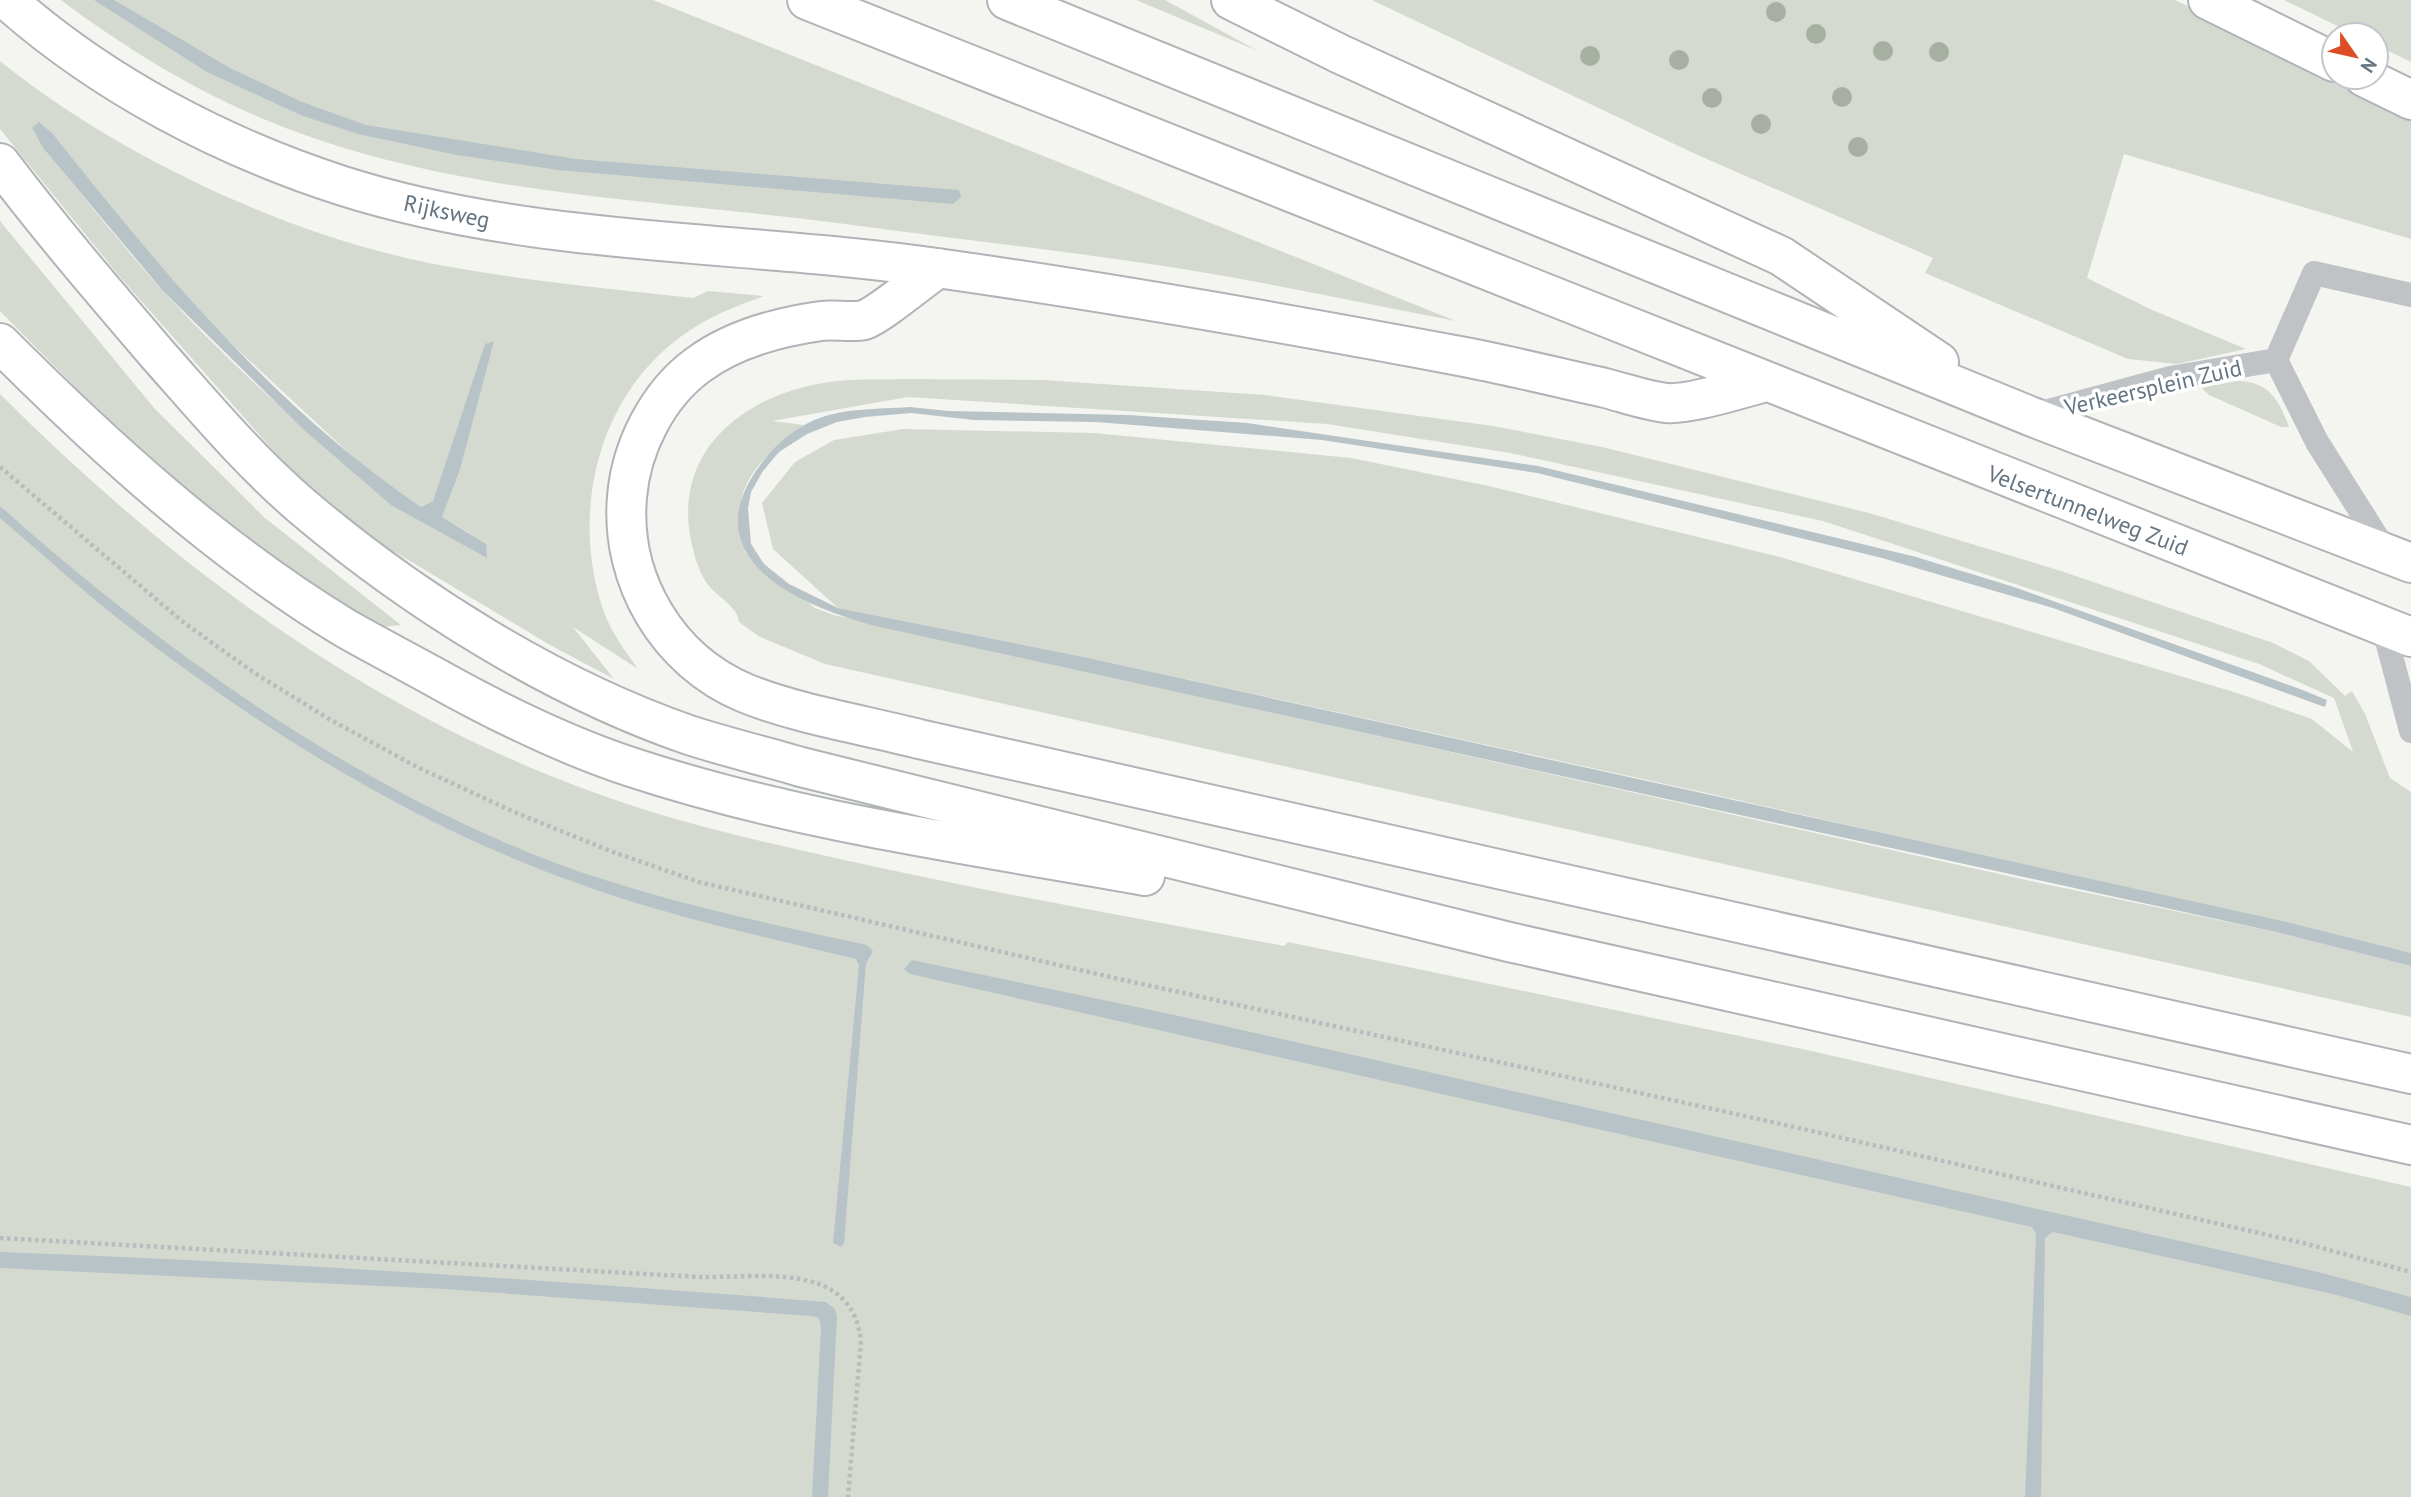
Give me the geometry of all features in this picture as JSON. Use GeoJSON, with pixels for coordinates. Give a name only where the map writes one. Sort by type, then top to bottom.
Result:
{"type":"FeatureCollection","features":[{"type":"Feature","properties":{"kind":"highway","name":"Rijksweg"},"geometry":{"type":"LineString","coordinates":[[7,0],[82,58],[141,96],[205,131],[274,162],[346,187],[436,210],[514,224],[937,268],[1139,298],[1482,361],[1671,404],[1766,382]]}},
{"type":"Feature","properties":{"kind":"highway","name":"Velsertunnelweg Zuid"},"geometry":{"type":"LineString","coordinates":[[807,0],[2397,631]]}},
{"type":"Feature","properties":{"kind":"highway"},"geometry":{"type":"LineString","coordinates":[[1007,0],[2018,411],[2399,558]]}},
{"type":"Feature","properties":{"kind":"highway"},"geometry":{"type":"LineString","coordinates":[[1231,0],[1340,54],[1781,256],[2018,411]]}},
{"type":"Feature","properties":{"kind":"highway"},"geometry":{"type":"LineString","coordinates":[[2208,0],[2320,55]]}},
{"type":"Feature","properties":{"kind":"highway"},"geometry":{"type":"LineString","coordinates":[[2390,90],[2411,100]]}},
{"type":"Feature","properties":{"kind":"highway"},"geometry":{"type":"LineString","coordinates":[[0,163],[114,303],[215,419],[293,498],[339,537],[423,597],[532,664],[640,715],[702,738],[801,766],[1509,943],[2411,1145]]}},
{"type":"Feature","properties":{"kind":"highway"},"geometry":{"type":"LineString","coordinates":[[937,268],[865,320],[823,321],[786,328],[755,335],[719,350],[688,373],[653,416],[629,475],[625,528],[630,557],[649,606],[669,636],[694,662],[718,679],[746,693],[932,741],[2411,1074]]}},
{"type":"Feature","properties":{"kind":"highway"},"geometry":{"type":"LineString","coordinates":[[0,343],[149,482],[219,540],[321,611],[465,694],[587,751],[711,791],[793,813],[1509,943]]}},
{"type":"Feature","properties":{"kind":"lane"},"geometry":{"type":"LineString","coordinates":[[2399,558],[2317,442],[2276,360],[2314,273],[2411,295]]}},
{"type":"Feature","properties":{"kind":"lane","name":"Verkeersplein Zuid"},"geometry":{"type":"LineString","coordinates":[[2018,411],[2170,378],[2276,360]]}},
{"type":"Feature","properties":{"kind":"lane"},"geometry":{"type":"LineString","coordinates":[[2397,631],[2411,731]]}},
{"type":"Feature","properties":{"kind":"path"},"geometry":{"type":"LineString","coordinates":[[0,467],[183,622],[253,672],[329,719],[417,767],[514,812],[613,852],[699,882],[1052,964],[2290,1240],[2411,1272]]}},
{"type":"Feature","properties":{"kind":"path"},"geometry":{"type":"LineString","coordinates":[[0,1238],[701,1277],[810,1279],[838,1293],[852,1308],[859,1322],[861,1341],[848,1497]]}},
{"type":"Feature","properties":{"kind":"shaded area"},"geometry":{"type":"Polygon","coordinates":[[[61,0],[653,0],[1456,321],[1177,268],[845,224],[545,190],[397,163],[325,142],[254,115],[203,91],[107,33],[61,0]]]}},
{"type":"Feature","properties":{"kind":"shaded area"},"geometry":{"type":"Polygon","coordinates":[[[94,0],[114,0],[230,68],[302,102],[366,125],[576,159],[959,190],[961,197],[953,204],[558,170],[457,155],[358,134],[303,116],[207,72],[94,0]]]}},
{"type":"Feature","properties":{"kind":"shaded area"},"geometry":{"type":"Polygon","coordinates":[[[1136,0],[1165,0],[1258,51],[1136,0]]]}},
{"type":"Feature","properties":{"kind":"shaded area"},"geometry":{"type":"Polygon","coordinates":[[[1372,0],[2175,0],[2320,71],[2320,91],[2362,91],[2411,115],[2411,239],[2124,154],[2087,278],[2150,309],[2246,349],[2177,364],[2128,359],[1925,273],[1933,258],[1691,152],[1372,0]]]}},
{"type":"Feature","properties":{"kind":"shaded area"},"geometry":{"type":"Polygon","coordinates":[[[2284,0],[2411,0],[2411,62],[2390,52],[2390,21],[2327,21],[2284,0]]]}},
{"type":"Feature","properties":{"kind":"shaded area"},"geometry":{"type":"Polygon","coordinates":[[[0,61],[98,130],[153,161],[269,215],[328,236],[445,266],[538,280],[693,298],[708,291],[764,296],[727,310],[692,329],[660,354],[634,383],[614,417],[600,453],[592,492],[590,531],[593,571],[606,617],[638,669],[573,627],[614,679],[550,645],[380,543],[293,473],[120,277],[0,129],[0,61]],[[32,128],[43,148],[132,256],[236,366],[356,470],[442,531],[487,558],[472,535],[442,517],[460,470],[493,341],[433,501],[421,507],[367,470],[220,333],[132,234],[54,135],[32,128]]]}},
{"type":"Feature","properties":{"kind":"shaded area"},"geometry":{"type":"Polygon","coordinates":[[[39,122],[54,135],[179,287],[269,382],[368,468],[421,507],[433,501],[485,344],[494,341],[460,470],[442,517],[486,544],[487,558],[391,505],[303,429],[163,291],[43,148],[32,128],[39,122]]]}},
{"type":"Feature","properties":{"kind":"shaded area"},"geometry":{"type":"Polygon","coordinates":[[[0,221],[155,409],[265,518],[401,625],[374,628],[257,547],[119,432],[0,311],[0,221]]]}},
{"type":"Feature","properties":{"kind":"shaded area"},"geometry":{"type":"Polygon","coordinates":[[[1043,380],[1265,395],[1493,426],[1602,447],[1869,513],[2061,571],[2273,643],[2309,661],[2345,696],[2352,691],[2365,714],[2390,778],[2411,792],[2411,953],[1711,794],[1089,658],[838,608],[773,549],[762,503],[795,462],[834,440],[903,429],[1094,433],[1351,458],[1489,486],[1780,557],[2234,692],[2312,719],[2353,752],[2334,698],[2259,664],[1823,521],[1510,453],[1327,424],[908,397],[772,421],[804,425],[757,467],[744,489],[741,501],[745,552],[815,608],[834,615],[2040,883],[2276,932],[2411,966],[2411,1017],[825,664],[760,637],[739,622],[730,606],[706,582],[696,560],[688,519],[691,488],[700,461],[716,438],[737,418],[762,403],[791,391],[833,381],[1043,380]]]}},
{"type":"Feature","properties":{"kind":"shaded area"},"geometry":{"type":"Polygon","coordinates":[[[2238,381],[2257,385],[2271,394],[2289,427],[2281,427],[2209,395],[2201,387],[2238,381]]]}},
{"type":"Feature","properties":{"kind":"shaded area"},"geometry":{"type":"Polygon","coordinates":[[[0,394],[71,462],[145,527],[221,588],[300,643],[383,694],[469,740],[558,779],[652,812],[769,843],[951,883],[1284,946],[1288,942],[1807,1050],[2411,1187],[2411,1497],[0,1497],[0,394]]]}},
{"type":"Feature","properties":{"kind":"shaded area"},"geometry":{"type":"Polygon","coordinates":[[[910,407],[948,411],[1128,415],[1247,423],[1538,466],[1916,557],[2014,587],[2300,689],[2327,700],[2325,707],[2053,608],[1882,558],[1537,473],[1322,440],[1096,422],[974,420],[911,413],[865,417],[837,422],[807,434],[779,452],[763,471],[751,492],[748,509],[751,544],[764,564],[789,584],[838,608],[1089,658],[2282,921],[2411,953],[2411,966],[2276,932],[880,627],[819,607],[790,592],[765,574],[747,553],[738,527],[742,498],[767,456],[791,434],[819,418],[849,411],[910,407]]]}},
{"type":"Feature","properties":{"kind":"shaded area"},"geometry":{"type":"Polygon","coordinates":[[[0,506],[121,607],[248,701],[383,783],[453,819],[567,867],[651,894],[867,945],[873,951],[866,964],[844,1243],[841,1247],[833,1243],[859,965],[856,959],[714,925],[609,894],[516,859],[402,806],[293,742],[138,634],[0,518],[0,506]]]}},
{"type":"Feature","properties":{"kind":"shaded area"},"geometry":{"type":"Polygon","coordinates":[[[912,960],[1184,1017],[2318,1272],[2411,1297],[2411,1316],[2337,1295],[2053,1232],[2045,1238],[2041,1497],[2025,1497],[2036,1234],[2032,1227],[910,974],[904,969],[912,960]]]}},
{"type":"Feature","properties":{"kind":"shaded area"},"geometry":{"type":"Polygon","coordinates":[[[0,1252],[413,1272],[826,1302],[835,1309],[837,1316],[828,1497],[812,1497],[821,1328],[819,1318],[445,1289],[0,1268],[0,1252]]]}}]}
